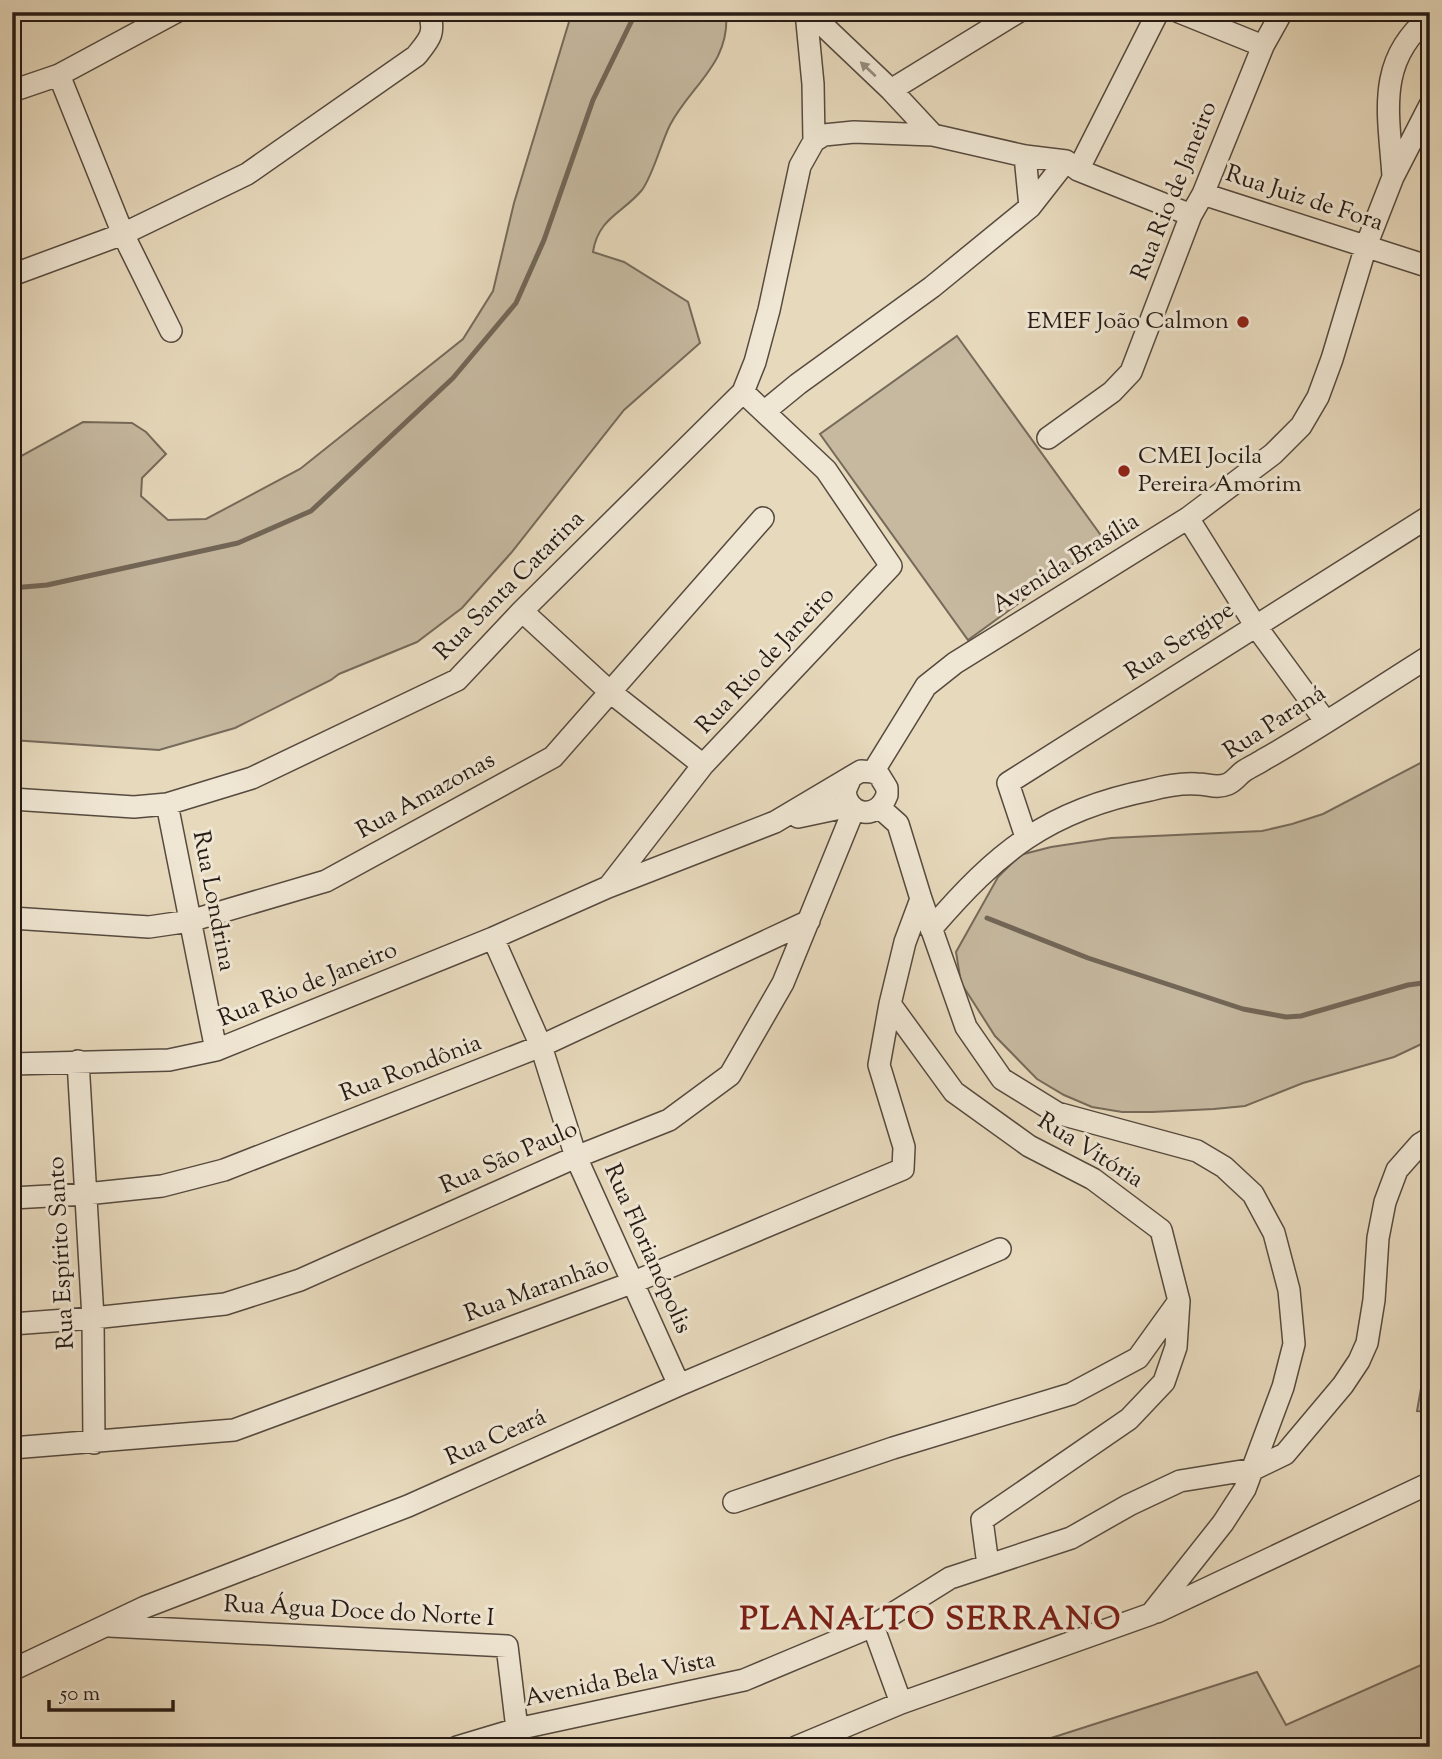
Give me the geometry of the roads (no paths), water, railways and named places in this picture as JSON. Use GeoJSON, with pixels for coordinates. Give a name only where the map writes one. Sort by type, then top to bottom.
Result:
{"type":"FeatureCollection","features":[{"type":"Feature","properties":{"kind":"street"},"geometry":{"type":"LineString","coordinates":[[12,91],[59,75],[176,12]]}},
{"type":"Feature","properties":{"kind":"street"},"geometry":{"type":"LineString","coordinates":[[12,275],[123,234],[247,174],[416,56],[431,38],[433,24],[429,12]]}},
{"type":"Feature","properties":{"kind":"street"},"geometry":{"type":"LineString","coordinates":[[807,12],[891,90],[933,135]]}},
{"type":"Feature","properties":{"kind":"street"},"geometry":{"type":"LineString","coordinates":[[807,12],[814,141]]}},
{"type":"Feature","properties":{"kind":"street"},"geometry":{"type":"LineString","coordinates":[[891,90],[1018,12]]}},
{"type":"Feature","properties":{"kind":"street"},"geometry":{"type":"LineString","coordinates":[[1157,12],[1072,165],[1030,207],[932,288],[798,384],[765,411],[743,392],[755,362],[769,310],[800,166],[814,141],[824,135],[841,132],[933,135],[1072,165],[1191,215]]}},
{"type":"Feature","properties":{"kind":"street"},"geometry":{"type":"LineString","coordinates":[[1179,12],[1263,46]]}},
{"type":"Feature","properties":{"kind":"street","name":"Rua Rio de Janeiro"},"geometry":{"type":"LineString","coordinates":[[1048,438],[1112,392],[1131,372],[1191,215],[1203,194],[1263,46],[1282,12]]}},
{"type":"Feature","properties":{"kind":"street"},"geometry":{"type":"LineString","coordinates":[[1393,177],[1388,98],[1393,65],[1416,28],[1430,17]]}},
{"type":"Feature","properties":{"kind":"street"},"geometry":{"type":"LineString","coordinates":[[59,75],[123,234],[171,331]]}},
{"type":"Feature","properties":{"kind":"street","name":"Avenida Brasília"},"geometry":{"type":"LineString","coordinates":[[873,772],[926,686],[955,663],[1188,518],[1273,454],[1301,426],[1318,397],[1366,246],[1393,177],[1430,105]]}},
{"type":"Feature","properties":{"kind":"street"},"geometry":{"type":"LineString","coordinates":[[1025,156],[1030,207]]}},
{"type":"Feature","properties":{"kind":"street","name":"Rua Juiz de Fora"},"geometry":{"type":"LineString","coordinates":[[1203,194],[1430,267]]}},
{"type":"Feature","properties":{"kind":"street","name":"Rua Santa Catarina"},"geometry":{"type":"LineString","coordinates":[[12,799],[134,807],[167,804],[252,778],[457,680],[522,611],[743,392]]}},
{"type":"Feature","properties":{"kind":"street","name":"Rua Rio de Janeiro"},"geometry":{"type":"LineString","coordinates":[[608,887],[703,765],[891,566],[826,470],[765,411]]}},
{"type":"Feature","properties":{"kind":"street","name":"Rua Sergipe"},"geometry":{"type":"LineString","coordinates":[[1026,837],[1008,783],[1430,516]]}},
{"type":"Feature","properties":{"kind":"street","name":"Rua Amazonas"},"geometry":{"type":"LineString","coordinates":[[12,918],[149,927],[190,921],[326,881],[553,757],[763,518]]}},
{"type":"Feature","properties":{"kind":"street"},"geometry":{"type":"LineString","coordinates":[[1188,518],[1255,625],[1326,722]]}},
{"type":"Feature","properties":{"kind":"street"},"geometry":{"type":"LineString","coordinates":[[522,611],[609,691],[703,765]]}},
{"type":"Feature","properties":{"kind":"street","name":"Rua Paraná"},"geometry":{"type":"LineString","coordinates":[[931,929],[983,872],[1026,837],[1062,816],[1105,799],[1175,785],[1200,783],[1218,788],[1232,783],[1244,771],[1430,656]]}},
{"type":"Feature","properties":{"kind":"street"},"geometry":{"type":"LineString","coordinates":[[861,771],[873,772],[879,775],[887,788],[880,808],[867,813],[852,807],[845,791],[851,777],[861,771]]}},
{"type":"Feature","properties":{"kind":"street","name":"Rua Rio de Janeiro"},"geometry":{"type":"LineString","coordinates":[[12,1063],[169,1060],[216,1050],[494,938],[608,887],[775,822],[851,777]]}},
{"type":"Feature","properties":{"kind":"street","name":"Rua Londrina"},"geometry":{"type":"LineString","coordinates":[[167,804],[216,1050]]}},
{"type":"Feature","properties":{"kind":"street","name":"Rua Rio de Janeiro"},"geometry":{"type":"LineString","coordinates":[[775,822],[852,807]]}},
{"type":"Feature","properties":{"kind":"street","name":"Rua São Paulo"},"geometry":{"type":"LineString","coordinates":[[12,1324],[225,1304],[300,1280],[576,1157],[668,1120],[730,1075],[783,983],[852,807]]}},
{"type":"Feature","properties":{"kind":"street"},"geometry":{"type":"LineString","coordinates":[[880,808],[898,824],[966,1027],[1002,1079],[1057,1113],[1197,1151],[1224,1167],[1253,1194],[1274,1233],[1289,1290],[1294,1344],[1283,1387],[1245,1489],[1223,1523],[1152,1614]]}},
{"type":"Feature","properties":{"kind":"street"},"geometry":{"type":"LineString","coordinates":[[655,826],[675,861]]}},
{"type":"Feature","properties":{"kind":"street"},"geometry":{"type":"LineString","coordinates":[[890,1004],[905,943],[921,899]]}},
{"type":"Feature","properties":{"kind":"street","name":"Rua Rondônia"},"geometry":{"type":"LineString","coordinates":[[12,1198],[162,1186],[224,1170],[541,1046],[808,921]]}},
{"type":"Feature","properties":{"kind":"street","name":"Rua Florianópolis"},"geometry":{"type":"LineString","coordinates":[[494,938],[541,1046],[576,1157],[679,1385]]}},
{"type":"Feature","properties":{"kind":"street","name":"Rua Maranhão"},"geometry":{"type":"LineString","coordinates":[[12,1448],[234,1430],[634,1282],[903,1169],[904,1147],[879,1065],[890,1004]]}},
{"type":"Feature","properties":{"kind":"street","name":"Rua Vitória"},"geometry":{"type":"LineString","coordinates":[[890,1004],[954,1092],[1029,1146],[1093,1179],[1161,1230],[1179,1301],[1176,1348],[1164,1382],[1129,1419],[982,1520],[988,1565]]}},
{"type":"Feature","properties":{"kind":"street","name":"Rua Espírito Santo"},"geometry":{"type":"LineString","coordinates":[[78,1061],[93,1318],[94,1443]]}},
{"type":"Feature","properties":{"kind":"street","name":"Avenida Bela Vista"},"geometry":{"type":"LineString","coordinates":[[457,1747],[520,1738],[744,1680],[873,1626],[950,1578],[1071,1538],[1129,1505],[1180,1481],[1254,1469],[1285,1454],[1343,1385],[1359,1361],[1367,1343],[1374,1300],[1378,1238],[1385,1202],[1397,1170],[1420,1144],[1430,1138]]}},
{"type":"Feature","properties":{"kind":"street","name":"Rua Ceará"},"geometry":{"type":"LineString","coordinates":[[12,1670],[145,1607],[408,1506],[679,1385],[1000,1249]]}},
{"type":"Feature","properties":{"kind":"street"},"geometry":{"type":"LineString","coordinates":[[734,1502],[893,1448],[1071,1394],[1138,1358],[1179,1301]]}},
{"type":"Feature","properties":{"kind":"street"},"geometry":{"type":"LineString","coordinates":[[1272,1418],[1283,1431],[1302,1436]]}},
{"type":"Feature","properties":{"kind":"street"},"geometry":{"type":"LineString","coordinates":[[796,1747],[901,1703],[1152,1614],[1430,1483]]}},
{"type":"Feature","properties":{"kind":"street","name":"Rua Água Doce do Norte I"},"geometry":{"type":"LineString","coordinates":[[107,1626],[507,1646],[520,1738]]}},
{"type":"Feature","properties":{"kind":"street"},"geometry":{"type":"LineString","coordinates":[[873,1626],[901,1703]]}},
{"type":"Feature","properties":{"kind":"waterway"},"geometry":{"type":"LineString","coordinates":[[12,588],[47,585],[238,543],[311,511],[453,378],[516,303],[544,240],[593,100],[636,12]]}},
{"type":"Feature","properties":{"kind":"waterway"},"geometry":{"type":"LineString","coordinates":[[987,918],[1088,958],[1243,1009],[1286,1017],[1301,1016],[1408,985],[1430,982]]}},
{"type":"Feature","properties":{"kind":"place","name":"EMEF João Calmon"},"geometry":{"type":"Point","coordinates":[1243,322]}},
{"type":"Feature","properties":{"kind":"place","name":"CMEI Jocila Pereira Amorim"},"geometry":{"type":"Point","coordinates":[1124,471]}},
{"type":"Feature","properties":{"kind":"district","name":"PLANALTO SERRANO"},"geometry":{"type":"Point","coordinates":[931,1621]}}]}
